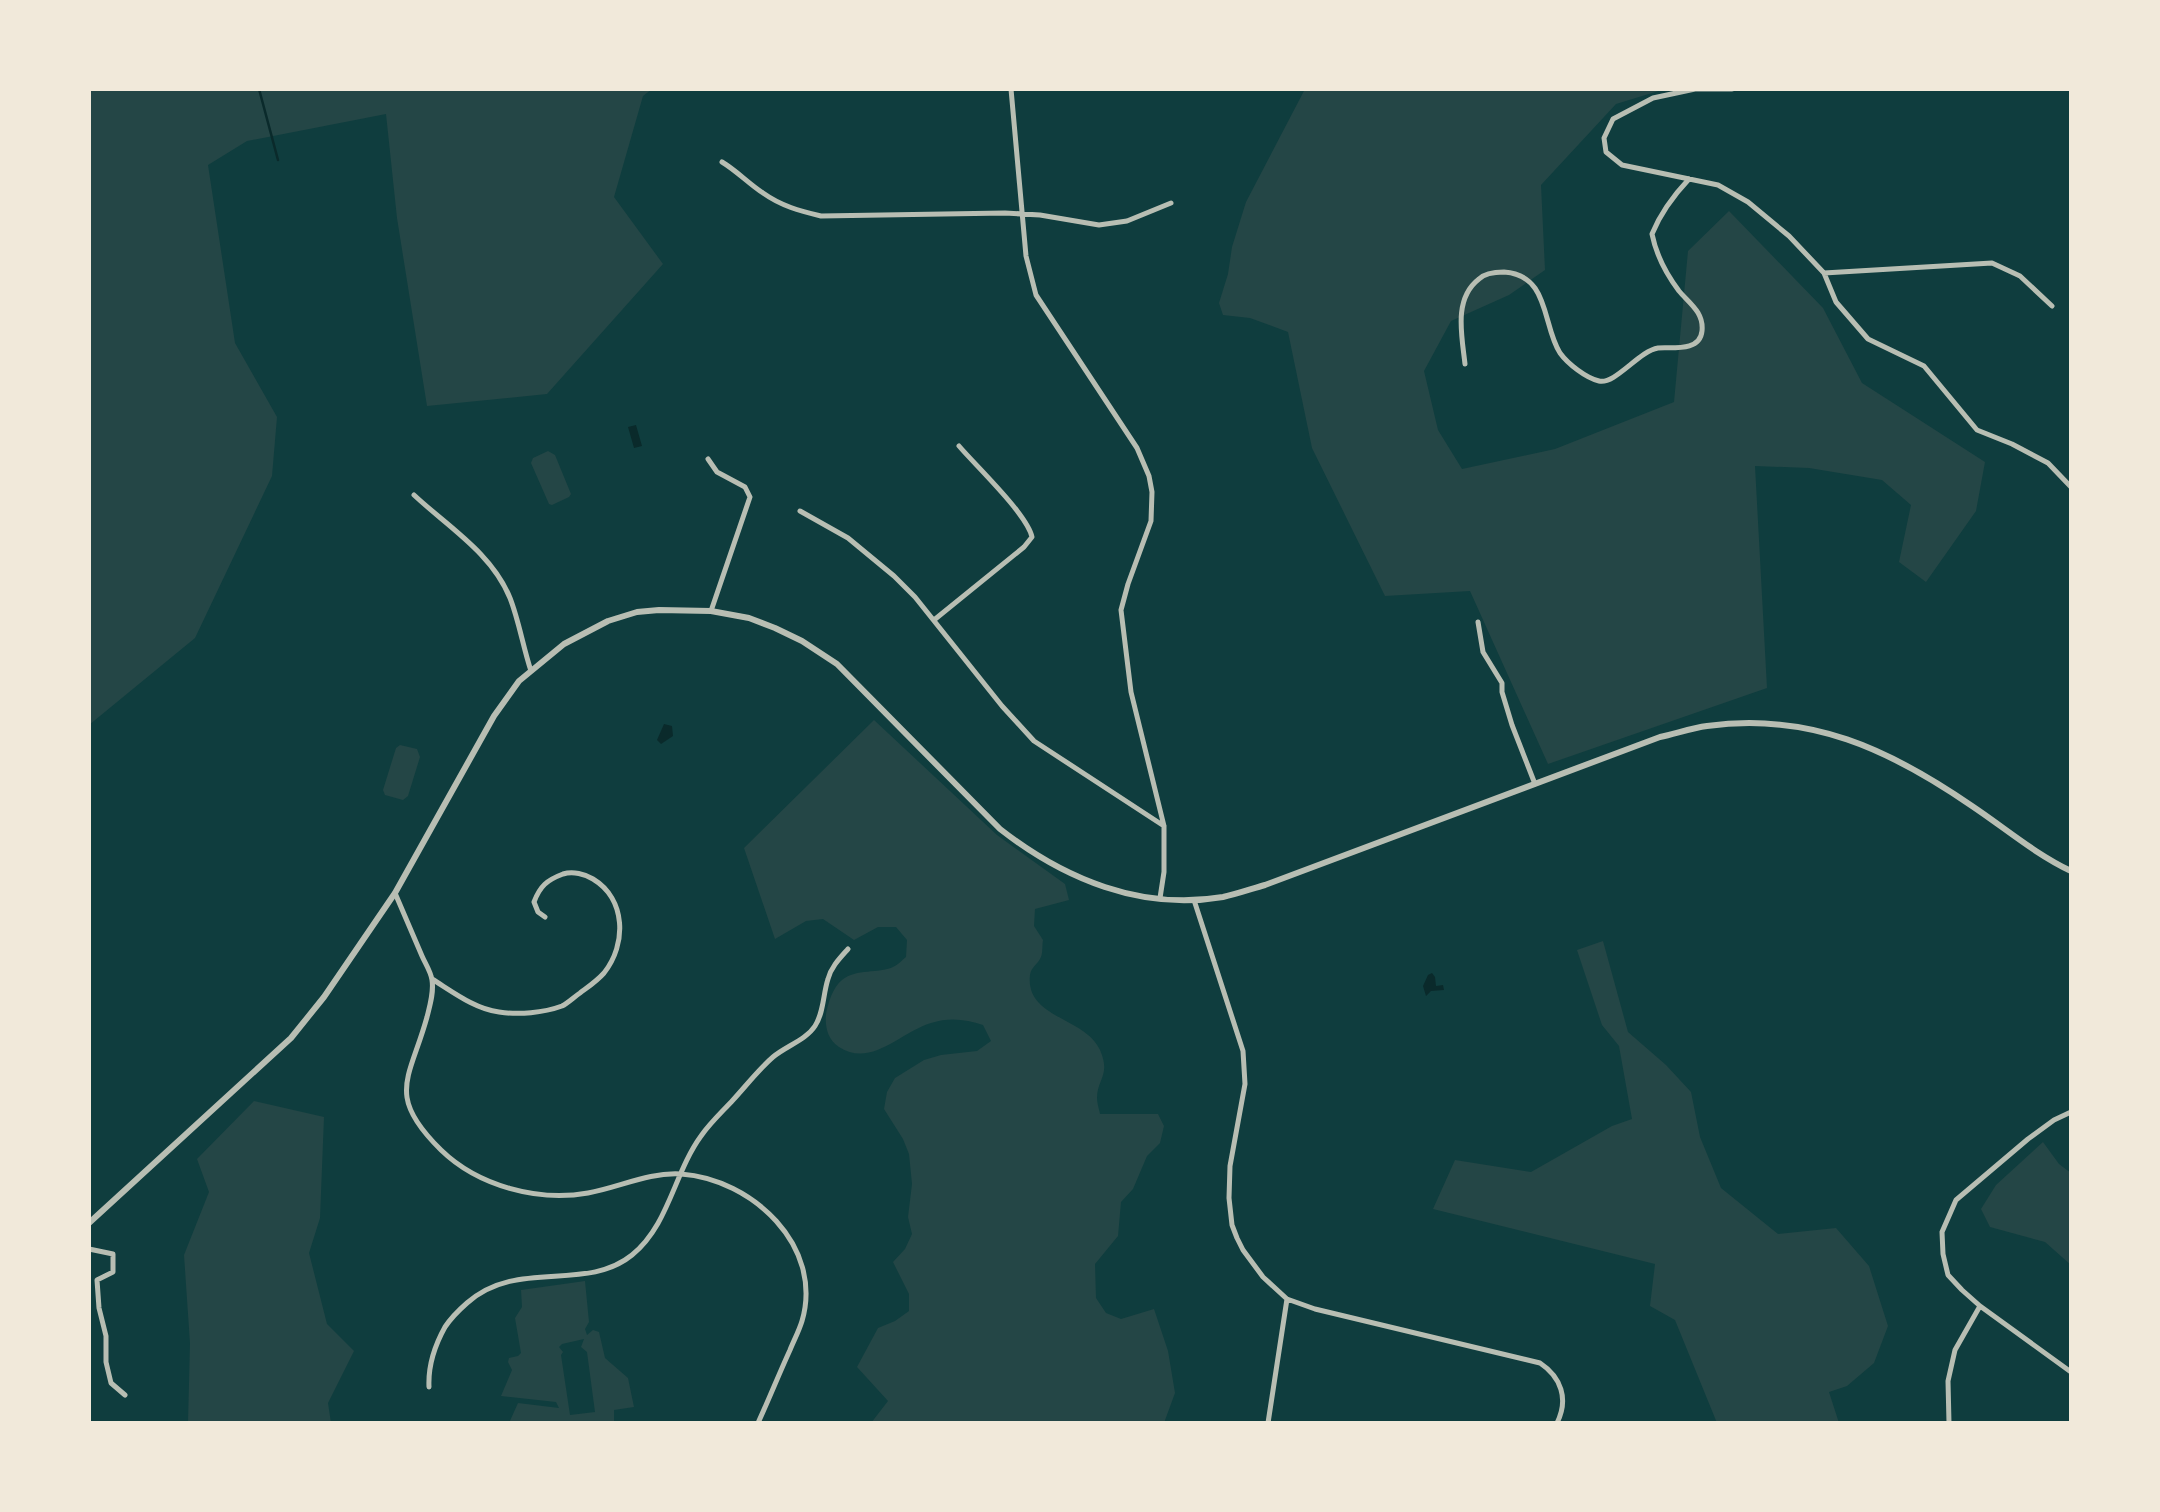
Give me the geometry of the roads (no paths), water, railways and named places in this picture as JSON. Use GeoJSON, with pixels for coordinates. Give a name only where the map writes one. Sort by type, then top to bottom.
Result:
{"type":"FeatureCollection","features":[{"type":"Feature","properties":{"kind":"street"},"geometry":{"type":"LineString","coordinates":[[1011,89],[1029,277],[1036,295],[1133,441],[1149,476],[1152,492],[1152,522],[1121,610],[1131,692],[1164,826],[1164,872],[1160,898]]}},
{"type":"Feature","properties":{"kind":"street"},"geometry":{"type":"LineString","coordinates":[[1732,89],[1695,89],[1653,97],[1613,119],[1604,138],[1606,152],[1622,165],[1718,185],[1748,202],[1790,236],[1824,273],[1836,302],[1868,339],[1924,366],[1977,430],[2048,463],[2071,487]]}},
{"type":"Feature","properties":{"kind":"street"},"geometry":{"type":"LineString","coordinates":[[722,162],[761,192],[782,204],[799,212],[821,216],[1021,214],[1099,225],[1127,221],[1171,203]]}},
{"type":"Feature","properties":{"kind":"street"},"geometry":{"type":"LineString","coordinates":[[1465,363],[1461,324],[1463,304],[1470,286],[1481,276],[1497,272],[1513,273],[1529,281],[1545,306],[1560,353],[1570,363],[1598,381],[1605,381],[1649,350],[1687,348],[1696,342],[1702,331],[1701,320],[1694,304],[1681,293],[1665,269],[1652,234],[1658,218],[1670,200],[1689,179]]}},
{"type":"Feature","properties":{"kind":"street"},"geometry":{"type":"LineString","coordinates":[[1824,273],[1992,263],[2020,276],[2052,306]]}},
{"type":"Feature","properties":{"kind":"street"},"geometry":{"type":"LineString","coordinates":[[934,620],[1024,547],[1032,537],[1007,500],[959,446]]}},
{"type":"Feature","properties":{"kind":"street"},"geometry":{"type":"LineString","coordinates":[[708,459],[717,472],[745,486],[750,497],[711,611]]}},
{"type":"Feature","properties":{"kind":"street"},"geometry":{"type":"LineString","coordinates":[[414,495],[457,531],[498,576],[510,597],[531,671]]}},
{"type":"Feature","properties":{"kind":"street"},"geometry":{"type":"LineString","coordinates":[[800,511],[848,538],[872,556],[915,597],[1002,706],[1034,741],[1164,826]]}},
{"type":"Feature","properties":{"kind":"street"},"geometry":{"type":"LineString","coordinates":[[89,1223],[299,1028],[324,997],[395,893],[494,716],[519,681],[564,645],[608,621],[637,612],[711,611],[749,618],[802,641],[837,664],[1000,829],[1028,851],[1058,869],[1108,890],[1194,901],[1226,897],[1265,885],[1660,737],[1706,726],[1764,723],[1803,727],[1884,754],[1956,795],[2038,852],[2071,871]]}},
{"type":"Feature","properties":{"kind":"street"},"geometry":{"type":"LineString","coordinates":[[1478,622],[1483,652],[1502,683],[1502,692],[1535,784]]}},
{"type":"Feature","properties":{"kind":"street"},"geometry":{"type":"LineString","coordinates":[[432,979],[471,1003],[496,1012],[526,1014],[563,1005],[596,981],[614,958],[620,934],[619,916],[613,898],[603,885],[586,874],[568,872],[549,879],[538,890],[534,902],[537,912],[545,917]]}},
{"type":"Feature","properties":{"kind":"street"},"geometry":{"type":"LineString","coordinates":[[395,893],[432,979],[431,1003],[405,1087],[408,1104],[414,1116],[441,1150],[464,1167],[494,1183],[520,1191],[552,1195],[587,1193],[653,1175],[681,1174],[705,1178],[737,1190],[762,1205],[788,1234],[801,1264],[806,1289],[803,1320],[758,1423]]}},
{"type":"Feature","properties":{"kind":"street"},"geometry":{"type":"LineString","coordinates":[[1194,901],[1238,1033],[1246,1068],[1228,1182],[1232,1225],[1243,1250],[1263,1277],[1287,1298],[1348,1318],[1540,1363],[1556,1377],[1561,1387],[1563,1409],[1557,1423]]}},
{"type":"Feature","properties":{"kind":"street"},"geometry":{"type":"LineString","coordinates":[[429,1387],[428,1371],[440,1336],[449,1321],[488,1288],[513,1280],[602,1270],[619,1264],[633,1254],[658,1223],[701,1135],[770,1059],[805,1036],[815,1025],[822,1010],[828,978],[837,960],[848,949]]}},
{"type":"Feature","properties":{"kind":"street"},"geometry":{"type":"LineString","coordinates":[[2071,1112],[2054,1120],[2028,1139],[1956,1200],[1942,1232],[1948,1275],[1980,1306],[2071,1372]]}},
{"type":"Feature","properties":{"kind":"street"},"geometry":{"type":"LineString","coordinates":[[89,1249],[113,1254],[113,1272],[97,1280],[99,1308],[106,1336],[106,1362],[111,1383],[125,1395]]}},
{"type":"Feature","properties":{"kind":"street"},"geometry":{"type":"LineString","coordinates":[[1268,1423],[1287,1298]]}},
{"type":"Feature","properties":{"kind":"street"},"geometry":{"type":"LineString","coordinates":[[1949,1423],[1948,1381],[1955,1350],[1980,1306]]}},
{"type":"Feature","properties":{"kind":"waterway"},"geometry":{"type":"LineString","coordinates":[[259,89],[278,160]]}}]}
